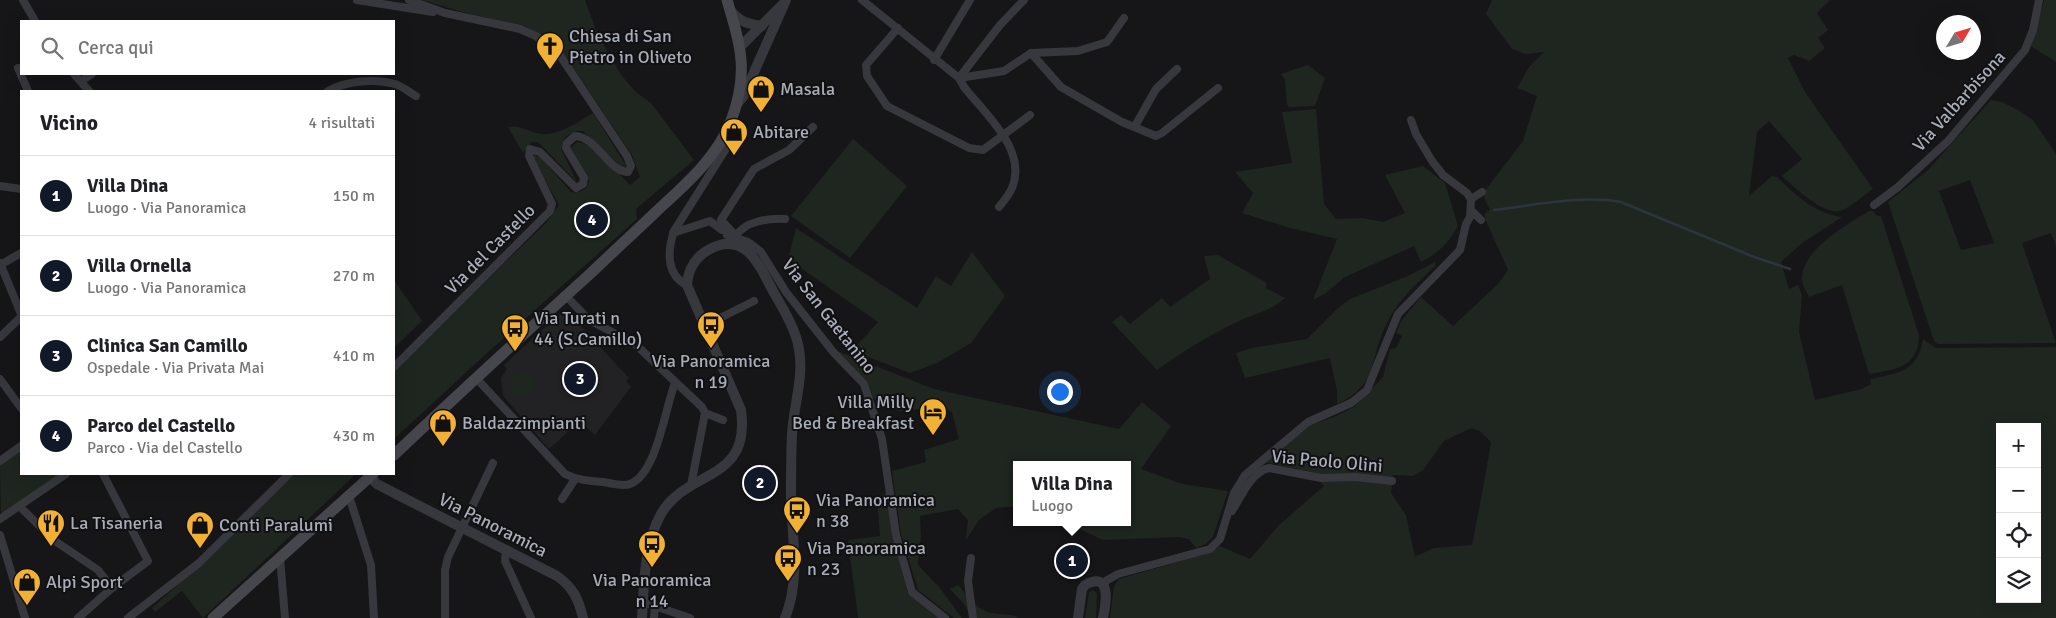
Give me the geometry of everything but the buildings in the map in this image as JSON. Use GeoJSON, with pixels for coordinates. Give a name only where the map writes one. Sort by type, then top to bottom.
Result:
{"type":"FeatureCollection","features":[{"type":"Feature","properties":{"kind":"main road"},"geometry":{"type":"LineString","coordinates":[[395,454],[692,178],[710,158],[730,124],[737,104],[742,72],[740,47],[728,4]]}},
{"type":"Feature","properties":{"kind":"main road"},"geometry":{"type":"LineString","coordinates":[[213,618],[372,475]]}},
{"type":"Feature","properties":{"kind":"street"},"geometry":{"type":"LineString","coordinates":[[23,0],[34,20]]}},
{"type":"Feature","properties":{"kind":"street"},"geometry":{"type":"LineString","coordinates":[[357,0],[445,14]]}},
{"type":"Feature","properties":{"kind":"street","name":"Via del Castello"},"geometry":{"type":"LineString","coordinates":[[395,366],[550,211],[552,204],[529,156],[528,151],[530,149],[540,152],[576,188],[583,184],[584,178],[566,148],[566,143],[576,136],[587,139],[625,172],[628,172],[631,166],[627,156],[559,54],[536,36],[520,29],[445,14],[409,0]]}},
{"type":"Feature","properties":{"kind":"street"},"geometry":{"type":"LineString","coordinates":[[862,0],[898,28],[934,60],[959,78],[964,88],[1004,136],[1014,155],[1016,171],[1012,187],[999,208]]}},
{"type":"Feature","properties":{"kind":"street"},"geometry":{"type":"LineString","coordinates":[[934,60],[970,0]]}},
{"type":"Feature","properties":{"kind":"street"},"geometry":{"type":"LineString","coordinates":[[959,78],[1000,25],[1024,0]]}},
{"type":"Feature","properties":{"kind":"street","name":"Via Valbarbisona"},"geometry":{"type":"LineString","coordinates":[[1874,205],[1903,182],[1948,141],[2025,50],[2033,30],[2039,0]]}},
{"type":"Feature","properties":{"kind":"street"},"geometry":{"type":"LineString","coordinates":[[740,47],[786,1]]}},
{"type":"Feature","properties":{"kind":"street"},"geometry":{"type":"LineString","coordinates":[[737,104],[743,97],[786,1]]}},
{"type":"Feature","properties":{"kind":"street"},"geometry":{"type":"LineString","coordinates":[[728,4],[738,19],[744,23],[762,26]]}},
{"type":"Feature","properties":{"kind":"street"},"geometry":{"type":"LineString","coordinates":[[959,78],[1004,71],[1032,53],[1078,52],[1107,42],[1124,18]]}},
{"type":"Feature","properties":{"kind":"street"},"geometry":{"type":"LineString","coordinates":[[898,28],[866,65],[867,76],[887,106],[969,148],[983,150],[1030,115]]}},
{"type":"Feature","properties":{"kind":"street"},"geometry":{"type":"LineString","coordinates":[[1032,53],[1061,86],[1122,122],[1156,136],[1218,88]]}},
{"type":"Feature","properties":{"kind":"street"},"geometry":{"type":"LineString","coordinates":[[18,68],[20,73]]}},
{"type":"Feature","properties":{"kind":"street"},"geometry":{"type":"LineString","coordinates":[[1134,126],[1156,89],[1177,69]]}},
{"type":"Feature","properties":{"kind":"street"},"geometry":{"type":"LineString","coordinates":[[21,75],[28,90]]}},
{"type":"Feature","properties":{"kind":"street"},"geometry":{"type":"LineString","coordinates":[[75,75],[88,90]]}},
{"type":"Feature","properties":{"kind":"street"},"geometry":{"type":"LineString","coordinates":[[81,81],[90,75]]}},
{"type":"Feature","properties":{"kind":"street"},"geometry":{"type":"LineString","coordinates":[[330,90],[339,85],[373,81],[396,84],[416,96]]}},
{"type":"Feature","properties":{"kind":"street"},"geometry":{"type":"LineString","coordinates":[[1411,120],[1416,134],[1432,162],[1443,175],[1468,193],[1471,199],[1482,192]]}},
{"type":"Feature","properties":{"kind":"street"},"geometry":{"type":"LineString","coordinates":[[642,618],[649,547],[657,522],[670,503],[691,486],[706,479],[726,464],[735,454],[742,432],[741,410],[687,285],[676,277],[669,261],[671,234],[727,147],[730,124]]}},
{"type":"Feature","properties":{"kind":"street","name":"Via San Gaetanino"},"geometry":{"type":"LineString","coordinates":[[728,236],[721,220],[754,169],[788,150],[813,127]]}},
{"type":"Feature","properties":{"kind":"street"},"geometry":{"type":"LineString","coordinates":[[0,186],[20,189]]}},
{"type":"Feature","properties":{"kind":"street","name":"Via Paolo Olini"},"geometry":{"type":"LineString","coordinates":[[1102,584],[1118,574],[1210,549],[1220,539],[1234,493],[1245,475],[1308,422],[1351,403],[1367,390],[1398,314],[1460,250],[1466,224],[1471,213],[1471,199]]}},
{"type":"Feature","properties":{"kind":"street"},"geometry":{"type":"LineString","coordinates":[[1471,213],[1481,220]]}},
{"type":"Feature","properties":{"kind":"street"},"geometry":{"type":"LineString","coordinates":[[687,285],[692,264],[728,236],[753,224],[771,219],[785,219]]}},
{"type":"Feature","properties":{"kind":"street","name":"Via San Gaetanino"},"geometry":{"type":"LineString","coordinates":[[671,234],[710,222],[728,236],[756,247],[786,292],[834,353],[864,384],[878,422],[896,535],[912,592],[945,618]]}},
{"type":"Feature","properties":{"kind":"street"},"geometry":{"type":"LineString","coordinates":[[728,236],[751,253],[759,265],[790,323],[800,353],[802,368],[792,432],[791,498],[795,576],[792,597],[785,618]]}},
{"type":"Feature","properties":{"kind":"street"},"geometry":{"type":"LineString","coordinates":[[20,254],[0,264],[20,314]]}},
{"type":"Feature","properties":{"kind":"street"},"geometry":{"type":"LineString","coordinates":[[566,296],[589,320],[635,344],[702,407],[705,413],[691,486]]}},
{"type":"Feature","properties":{"kind":"street"},"geometry":{"type":"LineString","coordinates":[[704,326],[754,301]]}},
{"type":"Feature","properties":{"kind":"street"},"geometry":{"type":"LineString","coordinates":[[0,337],[20,317]]}},
{"type":"Feature","properties":{"kind":"street"},"geometry":{"type":"LineString","coordinates":[[476,378],[565,474],[575,479],[623,485],[631,484],[650,464],[675,383]]}},
{"type":"Feature","properties":{"kind":"street"},"geometry":{"type":"LineString","coordinates":[[0,380],[20,407]]}},
{"type":"Feature","properties":{"kind":"street"},"geometry":{"type":"LineString","coordinates":[[705,413],[723,420]]}},
{"type":"Feature","properties":{"kind":"street"},"geometry":{"type":"LineString","coordinates":[[0,461],[20,447]]}},
{"type":"Feature","properties":{"kind":"street"},"geometry":{"type":"LineString","coordinates":[[445,618],[445,570],[448,557],[493,463]]}},
{"type":"Feature","properties":{"kind":"street","name":"Via Paolo Olini"},"geometry":{"type":"LineString","coordinates":[[1225,521],[1253,478],[1263,469],[1270,468],[1321,478],[1355,476],[1392,481]]}},
{"type":"Feature","properties":{"kind":"street"},"geometry":{"type":"LineString","coordinates":[[0,519],[65,475]]}},
{"type":"Feature","properties":{"kind":"street"},"geometry":{"type":"LineString","coordinates":[[78,618],[112,588],[148,561],[105,475]]}},
{"type":"Feature","properties":{"kind":"street"},"geometry":{"type":"LineString","coordinates":[[128,618],[199,563],[288,475]]}},
{"type":"Feature","properties":{"kind":"street","name":"Via Panoramica"},"geometry":{"type":"LineString","coordinates":[[372,475],[377,484],[557,576],[568,584],[579,601],[583,618]]}},
{"type":"Feature","properties":{"kind":"street"},"geometry":{"type":"LineString","coordinates":[[562,499],[575,479]]}},
{"type":"Feature","properties":{"kind":"street"},"geometry":{"type":"LineString","coordinates":[[349,496],[371,565],[374,618]]}},
{"type":"Feature","properties":{"kind":"street"},"geometry":{"type":"LineString","coordinates":[[19,506],[56,541],[98,570],[112,588]]}},
{"type":"Feature","properties":{"kind":"street"},"geometry":{"type":"LineString","coordinates":[[0,535],[25,618]]}},
{"type":"Feature","properties":{"kind":"street"},"geometry":{"type":"LineString","coordinates":[[506,549],[505,561],[531,618]]}},
{"type":"Feature","properties":{"kind":"street"},"geometry":{"type":"LineString","coordinates":[[280,557],[285,618]]}},
{"type":"Feature","properties":{"kind":"street"},"geometry":{"type":"LineString","coordinates":[[971,558],[968,581],[973,618]]}},
{"type":"Feature","properties":{"kind":"street"},"geometry":{"type":"LineString","coordinates":[[1078,618],[1082,589],[1091,582],[1102,584],[1107,596],[1103,618]]}},
{"type":"Feature","properties":{"kind":"street"},"geometry":{"type":"LineString","coordinates":[[643,602],[690,618]]}},
{"type":"Feature","properties":{"kind":"street"},"geometry":{"type":"LineString","coordinates":[[654,605],[654,618]]}},
{"type":"Feature","properties":{"kind":"shaded area"},"geometry":{"type":"Polygon","coordinates":[[[422,0],[585,0],[597,33],[621,75],[636,92],[651,103],[694,160],[636,209],[637,219],[395,438],[395,369],[547,222],[559,205],[533,158],[534,154],[541,158],[571,192],[583,190],[587,187],[589,181],[570,152],[570,148],[577,142],[590,147],[630,185],[640,177],[632,155],[566,57],[553,44],[527,27],[422,0]]]}},
{"type":"Feature","properties":{"kind":"shaded area"},"geometry":{"type":"Polygon","coordinates":[[[1492,0],[1830,0],[1817,13],[1828,30],[1818,38],[1825,48],[1809,61],[1794,55],[1788,58],[1805,92],[1873,189],[1843,210],[1832,211],[1817,204],[1782,176],[1802,159],[1769,121],[1757,132],[1749,196],[1772,176],[1777,177],[1814,208],[1842,217],[1802,243],[1781,262],[1789,289],[1798,285],[1802,295],[1799,332],[1815,400],[1862,389],[1871,384],[1870,379],[1905,369],[1917,358],[1923,339],[1936,348],[2056,347],[2056,618],[1110,618],[1114,586],[1119,579],[1209,553],[1220,546],[1250,559],[1279,525],[1324,486],[1311,472],[1264,462],[1311,425],[1354,407],[1383,377],[1390,349],[1396,348],[1402,336],[1396,333],[1401,321],[1421,297],[1453,326],[1498,284],[1508,270],[1485,219],[1485,213],[1490,210],[1485,200],[1484,192],[1523,141],[1537,96],[1517,88],[1529,67],[1544,52],[1526,54],[1512,49],[1486,14],[1492,0]],[[1471,428],[1444,441],[1423,470],[1413,476],[1393,475],[1391,493],[1406,515],[1415,557],[1434,548],[1472,545],[1491,442],[1480,431],[1471,428]]]}},
{"type":"Feature","properties":{"kind":"shaded area"},"geometry":{"type":"Polygon","coordinates":[[[2044,0],[2056,0],[2056,62],[2031,46],[2044,0]]]}},
{"type":"Feature","properties":{"kind":"shaded area"},"geometry":{"type":"Polygon","coordinates":[[[1308,65],[1325,78],[1315,106],[1289,107],[1287,104],[1285,80],[1281,74],[1308,65]]]}},
{"type":"Feature","properties":{"kind":"shaded area"},"geometry":{"type":"Polygon","coordinates":[[[1991,100],[2002,102],[2033,120],[2056,154],[2056,247],[2051,233],[2022,243],[2056,343],[1938,344],[1934,341],[1888,202],[1928,170],[1991,100]],[[1970,180],[1939,191],[1961,250],[1994,243],[1970,180]]]}},
{"type":"Feature","properties":{"kind":"shaded area"},"geometry":{"type":"Polygon","coordinates":[[[1316,109],[1324,204],[1336,219],[1362,218],[1383,222],[1405,213],[1385,175],[1423,166],[1445,183],[1458,226],[1451,238],[1442,247],[1421,262],[1414,246],[1345,277],[1326,293],[1313,300],[1337,239],[1290,228],[1242,213],[1253,193],[1235,172],[1292,163],[1282,112],[1316,109]]]}},
{"type":"Feature","properties":{"kind":"shaded area"},"geometry":{"type":"Polygon","coordinates":[[[593,113],[627,167],[621,166],[583,131],[576,131],[565,137],[561,149],[577,182],[538,142],[532,142],[523,153],[508,127],[513,126],[546,134],[571,126],[593,113]]]}},
{"type":"Feature","properties":{"kind":"shaded area"},"geometry":{"type":"Polygon","coordinates":[[[853,139],[907,186],[850,258],[791,216],[853,139]]]}},
{"type":"Feature","properties":{"kind":"shaded area"},"geometry":{"type":"Polygon","coordinates":[[[1869,211],[1873,211],[1877,216],[1881,216],[1919,335],[1918,346],[1910,361],[1896,369],[1869,374],[1842,285],[1809,297],[1802,279],[1804,268],[1817,248],[1838,231],[1869,211]]]}},
{"type":"Feature","properties":{"kind":"shaded area"},"geometry":{"type":"Polygon","coordinates":[[[796,228],[917,308],[936,276],[951,286],[972,252],[1005,296],[971,343],[937,363],[910,373],[852,351],[878,322],[788,259],[796,228]]]}},
{"type":"Feature","properties":{"kind":"shaded area"},"geometry":{"type":"Polygon","coordinates":[[[1218,255],[1267,283],[1266,288],[1285,298],[1268,309],[1237,322],[1206,339],[1157,370],[1112,322],[1121,315],[1130,324],[1162,298],[1170,307],[1210,279],[1204,256],[1218,255]]]}},
{"type":"Feature","properties":{"kind":"shaded area"},"geometry":{"type":"Polygon","coordinates":[[[1435,262],[1435,266],[1407,293],[1390,316],[1366,380],[1360,389],[1350,397],[1337,404],[1337,391],[1330,358],[1245,378],[1236,353],[1252,348],[1307,339],[1337,309],[1350,299],[1408,276],[1435,262]]]}},
{"type":"Feature","properties":{"kind":"shaded area"},"geometry":{"type":"Polygon","coordinates":[[[395,281],[422,321],[395,347],[395,281]]]}},
{"type":"Feature","properties":{"kind":"shaded area"},"geometry":{"type":"Polygon","coordinates":[[[565,309],[629,378],[626,381],[631,387],[595,435],[580,421],[549,449],[503,396],[501,378],[507,369],[504,365],[565,309]],[[520,372],[512,376],[522,396],[530,392],[530,376],[520,372]]]}},
{"type":"Feature","properties":{"kind":"shaded area"},"geometry":{"type":"Polygon","coordinates":[[[835,350],[934,389],[1119,429],[1142,402],[1171,426],[1141,469],[1182,484],[1228,491],[1213,537],[1206,544],[1196,548],[1189,539],[1179,537],[1103,540],[1073,526],[1131,526],[1131,461],[1013,461],[1013,506],[996,508],[979,520],[966,540],[968,520],[958,509],[920,516],[921,536],[918,565],[939,587],[962,618],[954,618],[918,590],[901,534],[892,471],[926,462],[924,450],[959,439],[952,412],[942,407],[900,411],[886,407],[873,398],[868,382],[835,350]]]}},
{"type":"Feature","properties":{"kind":"shaded area"},"geometry":{"type":"Polygon","coordinates":[[[521,372],[530,375],[533,384],[530,393],[521,396],[512,393],[509,384],[512,375],[521,372]]]}},
{"type":"Feature","properties":{"kind":"shaded area"},"geometry":{"type":"Polygon","coordinates":[[[20,450],[20,475],[59,475],[1,515],[0,464],[20,450]]]}},
{"type":"Feature","properties":{"kind":"shaded area"},"geometry":{"type":"Polygon","coordinates":[[[291,475],[355,475],[203,618],[182,591],[155,612],[152,608],[227,540],[291,475]]]}},
{"type":"Feature","properties":{"kind":"shaded area"},"geometry":{"type":"Polygon","coordinates":[[[886,493],[893,535],[908,594],[939,618],[858,618],[848,540],[880,536],[877,498],[886,493]]]}},
{"type":"Feature","properties":{"kind":"shaded area"},"geometry":{"type":"Polygon","coordinates":[[[958,585],[973,602],[987,612],[1019,618],[972,618],[964,604],[950,589],[958,585]]]}},
{"type":"Feature","properties":{"kind":"shaded area"},"geometry":{"type":"Polygon","coordinates":[[[1093,590],[1097,593],[1096,618],[1085,618],[1089,592],[1093,590]]]}},
{"type":"Feature","properties":{"kind":"waterway"},"geometry":{"type":"LineString","coordinates":[[1494,210],[1574,200],[1621,202],[1754,257],[1790,269]]}},
{"type":"Feature","properties":{"kind":"place","name":"Chiesa di San Pietro in Oliveto"},"geometry":{"type":"Point","coordinates":[550,70]}},
{"type":"Feature","properties":{"kind":"place","name":"Masala"},"geometry":{"type":"Point","coordinates":[761,113]}},
{"type":"Feature","properties":{"kind":"place","name":"Abitare"},"geometry":{"type":"Point","coordinates":[734,156]}},
{"type":"Feature","properties":{"kind":"place","name":"Parco del Castello"},"geometry":{"type":"Point","coordinates":[592,220]}},
{"type":"Feature","properties":{"kind":"place","name":"Via Panoramica n 19"},"geometry":{"type":"Point","coordinates":[711,349]}},
{"type":"Feature","properties":{"kind":"place","name":"Via Turati n 44 (S.Camillo)"},"geometry":{"type":"Point","coordinates":[515,352]}},
{"type":"Feature","properties":{"kind":"place","name":"Clinica San Camillo"},"geometry":{"type":"Point","coordinates":[580,379]}},
{"type":"Feature","properties":{"kind":"place","name":"Villa Milly Bed & Breakfast"},"geometry":{"type":"Point","coordinates":[933,436]}},
{"type":"Feature","properties":{"kind":"place","name":"Baldazzimpianti"},"geometry":{"type":"Point","coordinates":[443,447]}},
{"type":"Feature","properties":{"kind":"place","name":"Villa Ornella"},"geometry":{"type":"Point","coordinates":[760,483]}},
{"type":"Feature","properties":{"kind":"place","name":"Via Panoramica n 38"},"geometry":{"type":"Point","coordinates":[797,534]}},
{"type":"Feature","properties":{"kind":"place","name":"La Tisaneria"},"geometry":{"type":"Point","coordinates":[51,547]}},
{"type":"Feature","properties":{"kind":"place","name":"Conti Paralumi"},"geometry":{"type":"Point","coordinates":[200,549]}},
{"type":"Feature","properties":{"kind":"place","name":"Villa Dina"},"geometry":{"type":"Point","coordinates":[1072,561]}},
{"type":"Feature","properties":{"kind":"place","name":"Via Panoramica n 14"},"geometry":{"type":"Point","coordinates":[652,568]}},
{"type":"Feature","properties":{"kind":"place","name":"Via Panoramica n 23"},"geometry":{"type":"Point","coordinates":[788,582]}},
{"type":"Feature","properties":{"kind":"place","name":"Alpi Sport"},"geometry":{"type":"Point","coordinates":[27,606]}}]}
